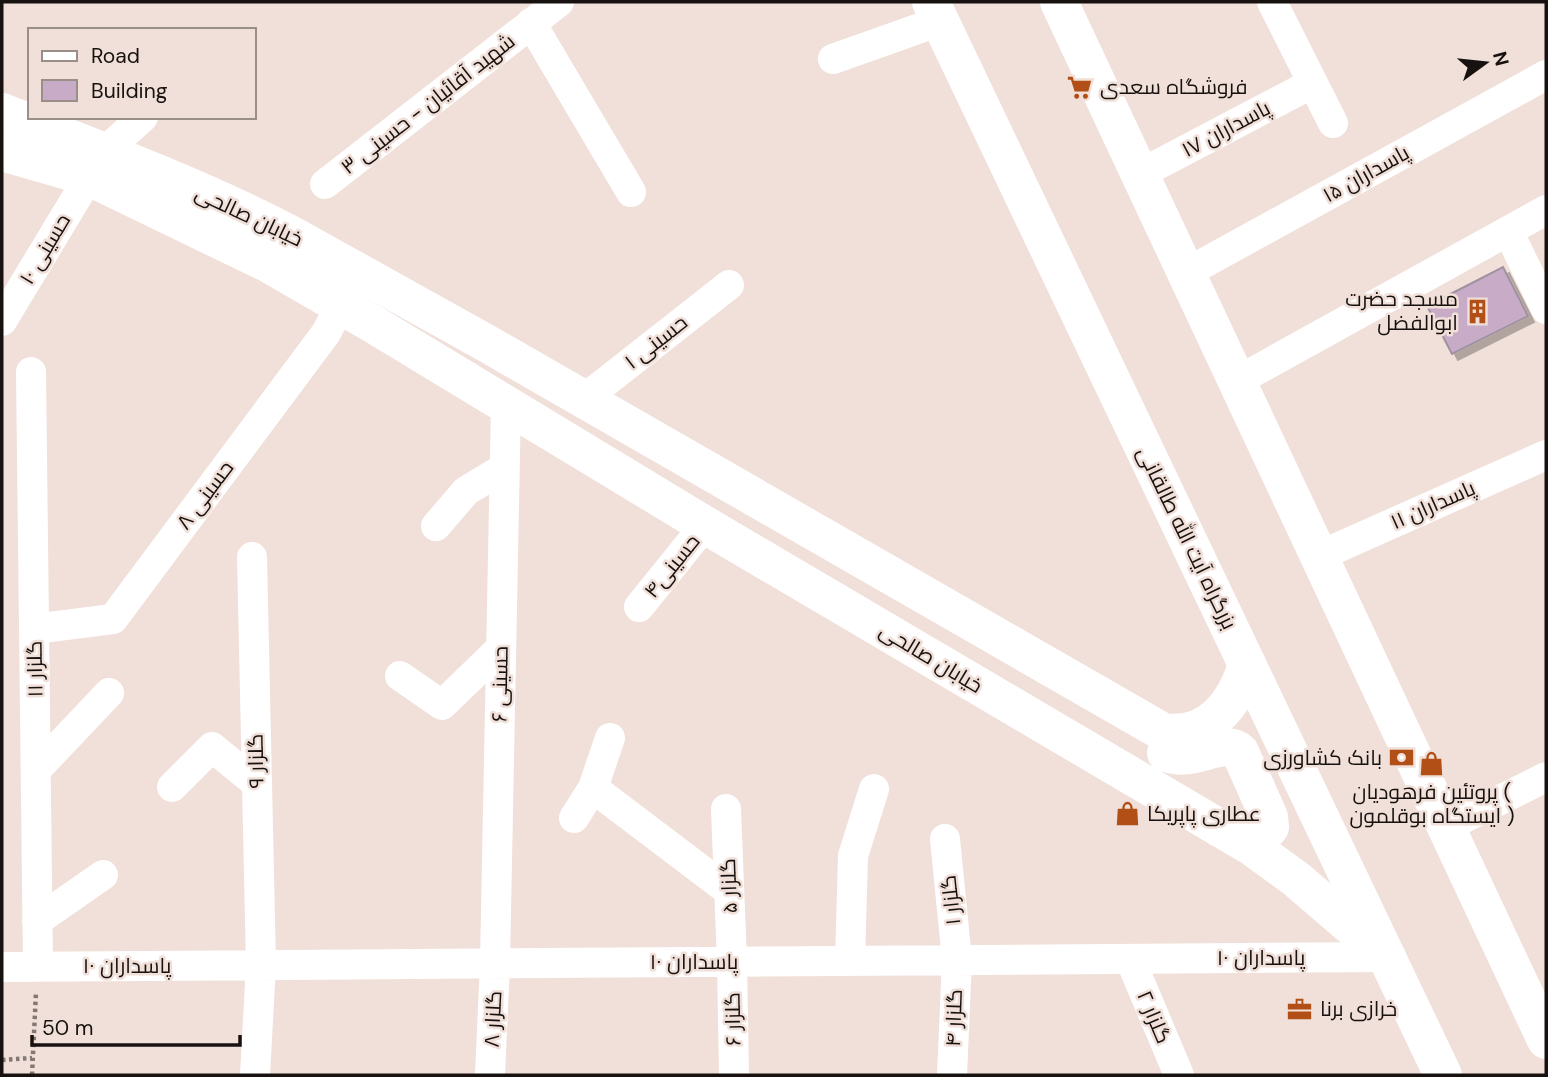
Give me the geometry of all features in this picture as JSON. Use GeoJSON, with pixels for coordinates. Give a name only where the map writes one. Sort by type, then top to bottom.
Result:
{"type":"FeatureCollection","features":[{"type":"Feature","properties":{"kind":"main road"},"geometry":{"type":"LineString","coordinates":[[1059,2],[1546,1040]]}},
{"type":"Feature","properties":{"kind":"main road","name":"بزرگراه آیت الله طالقانی"},"geometry":{"type":"LineString","coordinates":[[936,11],[1444,1075]]}},
{"type":"Feature","properties":{"kind":"main road","name":"خيابان صالحی"},"geometry":{"type":"LineString","coordinates":[[2,112],[341,305],[461,378]]}},
{"type":"Feature","properties":{"kind":"main road","name":"خيابان صالحی"},"geometry":{"type":"LineString","coordinates":[[2,152],[96,165],[258,217],[584,399]]}},
{"type":"Feature","properties":{"kind":"main road","name":"خیابان صالحی"},"geometry":{"type":"LineString","coordinates":[[461,378],[1252,847],[1296,879],[1387,957]]}},
{"type":"Feature","properties":{"kind":"main road"},"geometry":{"type":"LineString","coordinates":[[584,399],[1163,732],[1184,732],[1200,727],[1222,711],[1240,688],[1247,664]]}},
{"type":"Feature","properties":{"kind":"main road"},"geometry":{"type":"LineString","coordinates":[[1109,701],[1159,747],[1176,757],[1227,746],[1240,752],[1269,817],[1269,827],[1263,835],[1254,837],[1219,828]]}},
{"type":"Feature","properties":{"kind":"street"},"geometry":{"type":"LineString","coordinates":[[1272,2],[1333,123]]}},
{"type":"Feature","properties":{"kind":"street"},"geometry":{"type":"LineString","coordinates":[[548,9],[631,192]]}},
{"type":"Feature","properties":{"kind":"street","name":"شهید آقائیان - حسینی ۳"},"geometry":{"type":"LineString","coordinates":[[325,184],[548,9]]}},
{"type":"Feature","properties":{"kind":"street"},"geometry":{"type":"LineString","coordinates":[[833,59],[936,11]]}},
{"type":"Feature","properties":{"kind":"street","name":"پاسداران ۱۵"},"geometry":{"type":"LineString","coordinates":[[1186,273],[1546,75]]}},
{"type":"Feature","properties":{"kind":"street","name":"پاسداران ۱۷"},"geometry":{"type":"LineString","coordinates":[[1140,174],[1313,83]]}},
{"type":"Feature","properties":{"kind":"street","name":"حسینی ۱۰"},"geometry":{"type":"LineString","coordinates":[[2,321],[96,165],[141,119]]}},
{"type":"Feature","properties":{"kind":"street"},"geometry":{"type":"LineString","coordinates":[[1237,380],[1546,210]]}},
{"type":"Feature","properties":{"kind":"street"},"geometry":{"type":"LineString","coordinates":[[1508,231],[1546,309]]}},
{"type":"Feature","properties":{"kind":"street","name":"حسینی ۱"},"geometry":{"type":"LineString","coordinates":[[584,399],[729,285]]}},
{"type":"Feature","properties":{"kind":"street","name":"حسینی ۸"},"geometry":{"type":"LineString","coordinates":[[34,629],[113,619],[326,333],[341,305]]}},
{"type":"Feature","properties":{"kind":"street","name":"گلزار ١١"},"geometry":{"type":"LineString","coordinates":[[31,372],[38,966]]}},
{"type":"Feature","properties":{"kind":"street","name":"حسینی ۶"},"geometry":{"type":"LineString","coordinates":[[495,963],[506,404]]}},
{"type":"Feature","properties":{"kind":"street","name":"پاسداران ١١"},"geometry":{"type":"LineString","coordinates":[[1319,556],[1546,454]]}},
{"type":"Feature","properties":{"kind":"street"},"geometry":{"type":"LineString","coordinates":[[436,526],[466,491],[504,468]]}},
{"type":"Feature","properties":{"kind":"street","name":"حسینی۴"},"geometry":{"type":"LineString","coordinates":[[639,607],[705,525]]}},
{"type":"Feature","properties":{"kind":"street","name":"گلزار ٩"},"geometry":{"type":"LineString","coordinates":[[252,557],[261,965],[255,1075]]}},
{"type":"Feature","properties":{"kind":"street"},"geometry":{"type":"LineString","coordinates":[[400,676],[442,705],[501,648]]}},
{"type":"Feature","properties":{"kind":"street"},"geometry":{"type":"LineString","coordinates":[[36,770],[109,693]]}},
{"type":"Feature","properties":{"kind":"street"},"geometry":{"type":"LineString","coordinates":[[574,818],[593,788],[610,738]]}},
{"type":"Feature","properties":{"kind":"street"},"geometry":{"type":"LineString","coordinates":[[172,787],[212,747],[257,784]]}},
{"type":"Feature","properties":{"kind":"street"},"geometry":{"type":"LineString","coordinates":[[1446,827],[1546,777]]}},
{"type":"Feature","properties":{"kind":"street"},"geometry":{"type":"LineString","coordinates":[[593,788],[729,891]]}},
{"type":"Feature","properties":{"kind":"street"},"geometry":{"type":"LineString","coordinates":[[850,961],[853,856],[874,789]]}},
{"type":"Feature","properties":{"kind":"street","name":"گلزار ۵"},"geometry":{"type":"LineString","coordinates":[[726,809],[732,962]]}},
{"type":"Feature","properties":{"kind":"street","name":"گلزار ۱"},"geometry":{"type":"LineString","coordinates":[[944,839],[957,960]]}},
{"type":"Feature","properties":{"kind":"street"},"geometry":{"type":"LineString","coordinates":[[37,920],[103,875]]}},
{"type":"Feature","properties":{"kind":"street","name":"پاسداران ١٠"},"geometry":{"type":"LineString","coordinates":[[2,967],[1387,957]]}},
{"type":"Feature","properties":{"kind":"street","name":"گلزار ۲"},"geometry":{"type":"LineString","coordinates":[[1130,959],[1179,1075]]}},
{"type":"Feature","properties":{"kind":"street","name":"گلزار ۴"},"geometry":{"type":"LineString","coordinates":[[952,1075],[957,960]]}},
{"type":"Feature","properties":{"kind":"street","name":"گلزار ۶"},"geometry":{"type":"LineString","coordinates":[[732,962],[733,1075]]}},
{"type":"Feature","properties":{"kind":"street","name":"گلزار ۸"},"geometry":{"type":"LineString","coordinates":[[490,1075],[495,963]]}},
{"type":"Feature","properties":{"kind":"path"},"geometry":{"type":"LineString","coordinates":[[32,1075],[38,966]]}},
{"type":"Feature","properties":{"kind":"path"},"geometry":{"type":"LineString","coordinates":[[2,1060],[33,1058]]}},
{"type":"Feature","properties":{"kind":"building","name":"مسجد حضرت ابوالفضل"},"geometry":{"type":"Polygon","coordinates":[[[1503,267],[1528,316],[1452,354],[1427,306],[1503,267]]]}},
{"type":"Feature","properties":{"kind":"place","name":"فروشگاه سعدی"},"geometry":{"type":"Point","coordinates":[1080,87]}},
{"type":"Feature","properties":{"kind":"place","name":"مسجد حضرت ابوالفضل"},"geometry":{"type":"Point","coordinates":[1478,311]}},
{"type":"Feature","properties":{"kind":"place","name":"بانک کشاورزی"},"geometry":{"type":"Point","coordinates":[1402,758]}},
{"type":"Feature","properties":{"kind":"place","name":"پروتئین فرهودیان ( ایستگاه بوقلمون )"},"geometry":{"type":"Point","coordinates":[1432,763]}},
{"type":"Feature","properties":{"kind":"place","name":"عطاری پاپریکا"},"geometry":{"type":"Point","coordinates":[1127,814]}},
{"type":"Feature","properties":{"kind":"place","name":"خرازی برنا"},"geometry":{"type":"Point","coordinates":[1300,1009]}}]}
